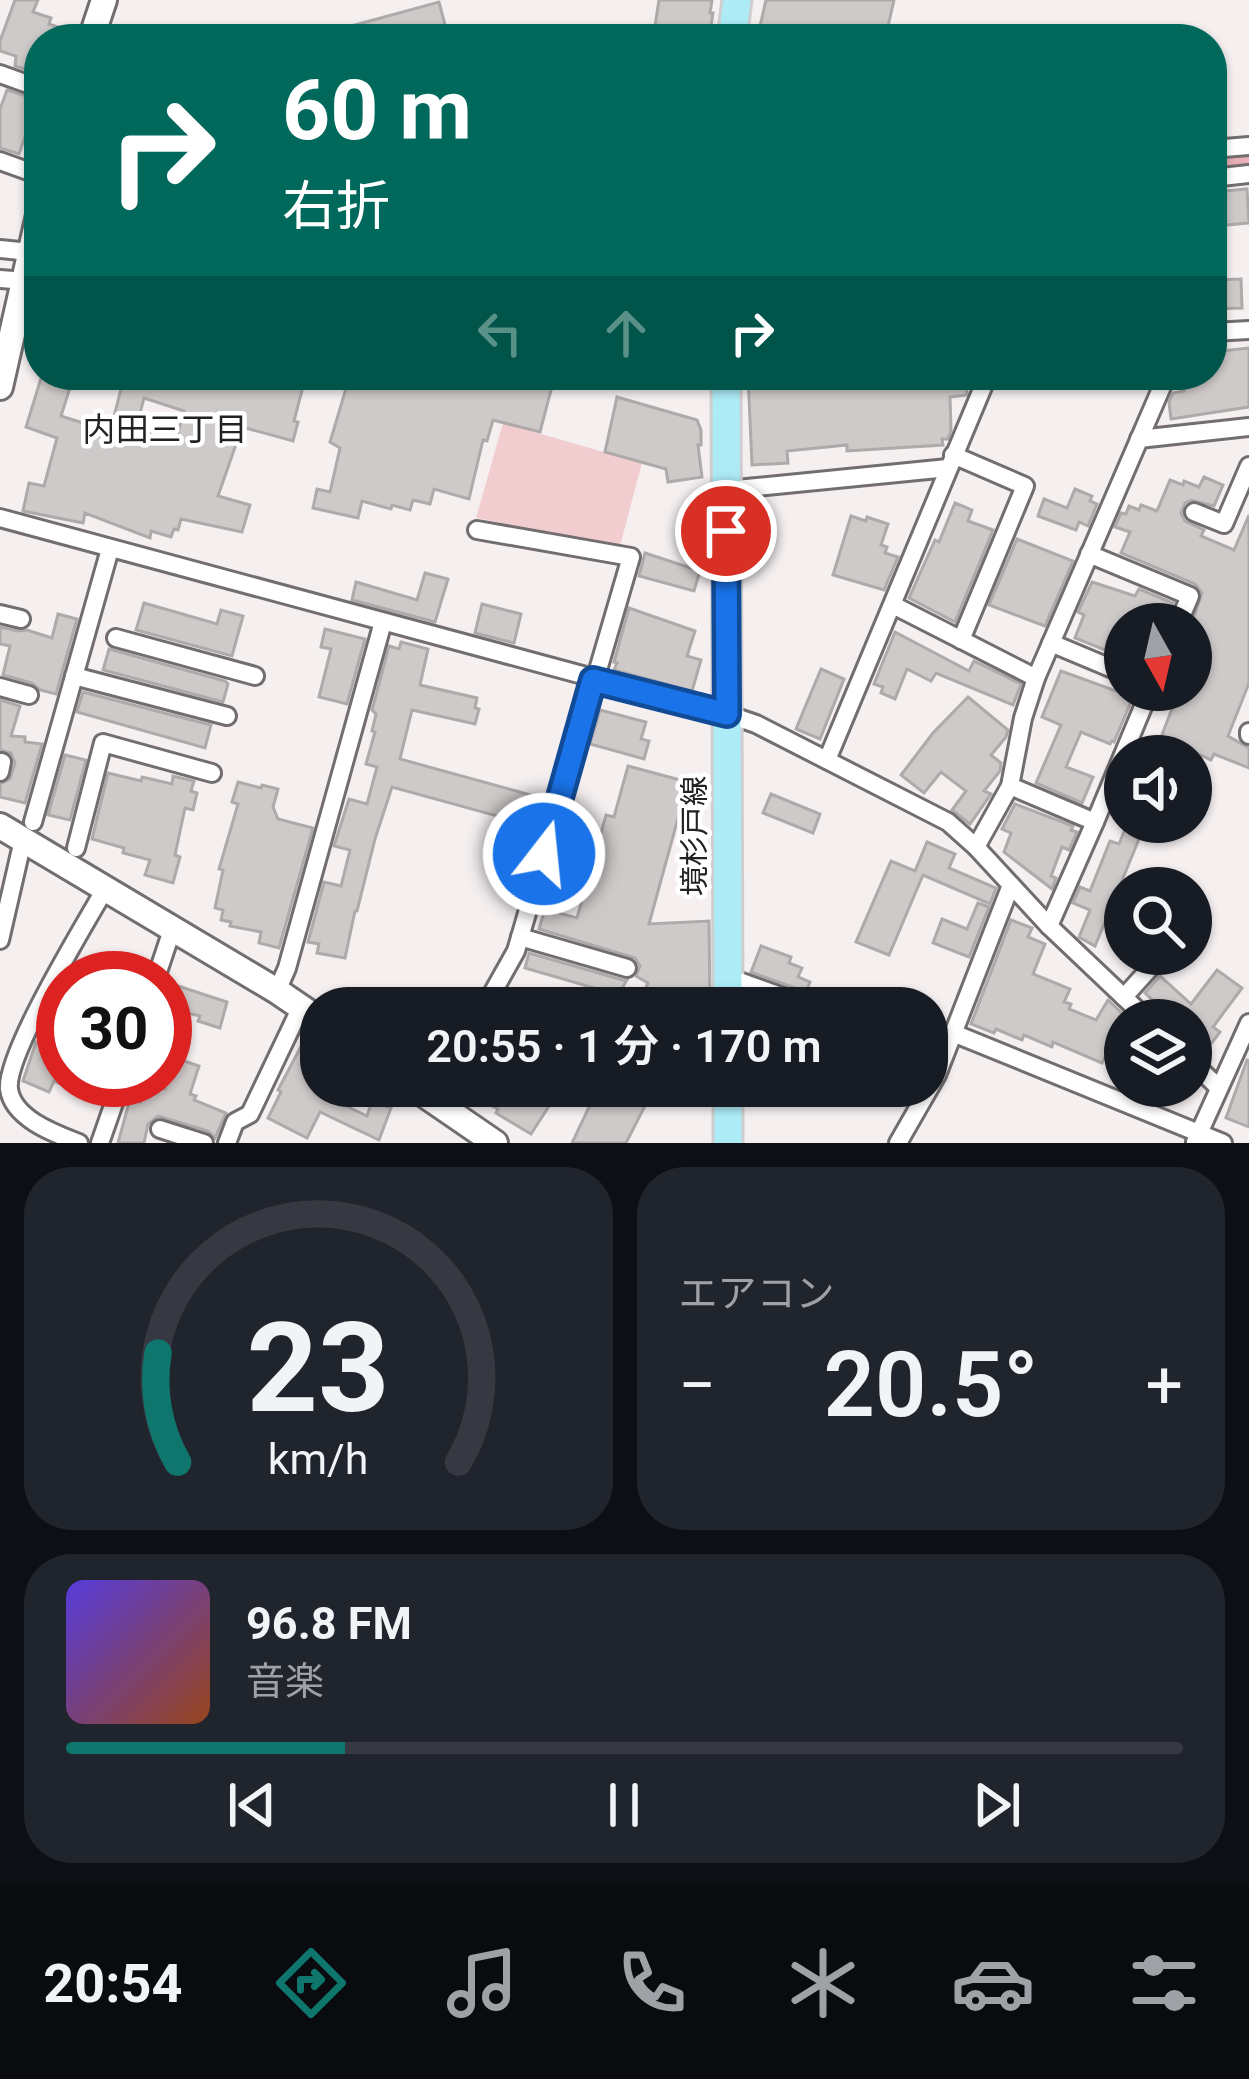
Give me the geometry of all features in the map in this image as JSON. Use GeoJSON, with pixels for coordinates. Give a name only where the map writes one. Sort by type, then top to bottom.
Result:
{"type":"FeatureCollection","features":[{"type":"Feature","properties":{"kind":"main road","name":"境杉戸線"},"geometry":{"type":"LineString","coordinates":[[726,390],[728,987]]}},
{"type":"Feature","properties":{"kind":"main road"},"geometry":{"type":"LineString","coordinates":[[728,1107],[728,1143]]}},
{"type":"Feature","properties":{"kind":"street"},"geometry":{"type":"LineString","coordinates":[[0,387],[21,281]]}},
{"type":"Feature","properties":{"kind":"street"},"geometry":{"type":"LineString","coordinates":[[827,760],[981,390]]}},
{"type":"Feature","properties":{"kind":"street"},"geometry":{"type":"LineString","coordinates":[[976,847],[1010,786],[1036,678],[1160,390]]}},
{"type":"Feature","properties":{"kind":"street"},"geometry":{"type":"LineString","coordinates":[[1139,439],[1249,428]]}},
{"type":"Feature","properties":{"kind":"street"},"geometry":{"type":"LineString","coordinates":[[726,490],[950,461],[1025,486],[961,640]]}},
{"type":"Feature","properties":{"kind":"street"},"geometry":{"type":"LineString","coordinates":[[1194,512],[1224,524],[1249,466]]}},
{"type":"Feature","properties":{"kind":"street"},"geometry":{"type":"LineString","coordinates":[[0,518],[756,724],[948,821],[1124,997],[1144,975]]}},
{"type":"Feature","properties":{"kind":"street"},"geometry":{"type":"LineString","coordinates":[[476,530],[631,556],[516,951],[496,987]]}},
{"type":"Feature","properties":{"kind":"street"},"geometry":{"type":"LineString","coordinates":[[0,940],[110,549]]}},
{"type":"Feature","properties":{"kind":"street"},"geometry":{"type":"LineString","coordinates":[[1089,554],[1190,596],[1187,603]]}},
{"type":"Feature","properties":{"kind":"street"},"geometry":{"type":"LineString","coordinates":[[893,605],[1036,678]]}},
{"type":"Feature","properties":{"kind":"street"},"geometry":{"type":"LineString","coordinates":[[0,614],[21,620]]}},
{"type":"Feature","properties":{"kind":"street"},"geometry":{"type":"LineString","coordinates":[[277,992],[382,622]]}},
{"type":"Feature","properties":{"kind":"street"},"geometry":{"type":"LineString","coordinates":[[116,638],[255,676]]}},
{"type":"Feature","properties":{"kind":"street"},"geometry":{"type":"LineString","coordinates":[[1051,643],[1104,665]]}},
{"type":"Feature","properties":{"kind":"street"},"geometry":{"type":"LineString","coordinates":[[74,676],[227,716]]}},
{"type":"Feature","properties":{"kind":"street"},"geometry":{"type":"LineString","coordinates":[[0,687],[28,695]]}},
{"type":"Feature","properties":{"kind":"street"},"geometry":{"type":"LineString","coordinates":[[1049,926],[1141,711]]}},
{"type":"Feature","properties":{"kind":"street"},"geometry":{"type":"LineString","coordinates":[[76,848],[103,743],[212,773]]}},
{"type":"Feature","properties":{"kind":"street"},"geometry":{"type":"LineString","coordinates":[[1010,786],[1095,822]]}},
{"type":"Feature","properties":{"kind":"street"},"geometry":{"type":"LineString","coordinates":[[0,826],[28,831],[105,889],[300,1007]]}},
{"type":"Feature","properties":{"kind":"street"},"geometry":{"type":"LineString","coordinates":[[948,1042],[1011,885]]}},
{"type":"Feature","properties":{"kind":"street"},"geometry":{"type":"LineString","coordinates":[[79,1143],[37,1126],[8,1088],[28,1030],[105,889]]}},
{"type":"Feature","properties":{"kind":"street"},"geometry":{"type":"LineString","coordinates":[[165,951],[172,930]]}},
{"type":"Feature","properties":{"kind":"street"},"geometry":{"type":"LineString","coordinates":[[520,937],[627,968]]}},
{"type":"Feature","properties":{"kind":"street"},"geometry":{"type":"LineString","coordinates":[[728,977],[756,987]]}},
{"type":"Feature","properties":{"kind":"street"},"geometry":{"type":"LineString","coordinates":[[1197,1138],[1249,1024]]}},
{"type":"Feature","properties":{"kind":"street"},"geometry":{"type":"LineString","coordinates":[[227,1143],[235,1122],[250,1114],[300,1032]]}},
{"type":"Feature","properties":{"kind":"street"},"geometry":{"type":"LineString","coordinates":[[953,1033],[1197,1138],[1222,1143]]}},
{"type":"Feature","properties":{"kind":"street"},"geometry":{"type":"LineString","coordinates":[[1212,1081],[1218,1087]]}},
{"type":"Feature","properties":{"kind":"street"},"geometry":{"type":"LineString","coordinates":[[100,1143],[113,1107]]}},
{"type":"Feature","properties":{"kind":"street"},"geometry":{"type":"LineString","coordinates":[[449,1107],[495,1143]]}},
{"type":"Feature","properties":{"kind":"street"},"geometry":{"type":"LineString","coordinates":[[898,1143],[915,1107]]}},
{"type":"Feature","properties":{"kind":"street"},"geometry":{"type":"LineString","coordinates":[[160,1129],[204,1143]]}},
{"type":"Feature","properties":{"kind":"shaded area"},"geometry":{"type":"Polygon","coordinates":[[[503,423],[642,463],[620,546],[476,518],[503,423]]]}},
{"type":"Feature","properties":{"kind":"building"},"geometry":{"type":"Polygon","coordinates":[[[15,0],[38,0],[33,12],[51,18],[49,24],[24,24],[24,69],[15,66],[16,56],[0,51],[15,0]]]}},
{"type":"Feature","properties":{"kind":"building"},"geometry":{"type":"Polygon","coordinates":[[[659,0],[712,0],[711,24],[655,24],[659,0]]]}},
{"type":"Feature","properties":{"kind":"building"},"geometry":{"type":"Polygon","coordinates":[[[766,0],[894,0],[888,24],[761,24],[766,0]]]}},
{"type":"Feature","properties":{"kind":"building"},"geometry":{"type":"Polygon","coordinates":[[[439,2],[445,24],[359,24],[439,2]]]}},
{"type":"Feature","properties":{"kind":"building"},"geometry":{"type":"Polygon","coordinates":[[[7,90],[24,95],[24,140],[19,154],[0,148],[0,109],[7,90]]]}},
{"type":"Feature","properties":{"kind":"building"},"geometry":{"type":"Polygon","coordinates":[[[1247,189],[1249,223],[1227,225],[1227,191],[1247,189]]]}},
{"type":"Feature","properties":{"kind":"building"},"geometry":{"type":"Polygon","coordinates":[[[1227,279],[1241,279],[1242,308],[1227,308],[1227,279]]]}},
{"type":"Feature","properties":{"kind":"building"},"geometry":{"type":"Polygon","coordinates":[[[1249,348],[1249,407],[1171,419],[1173,393],[1227,390],[1227,350],[1249,348]]]}},
{"type":"Feature","properties":{"kind":"building"},"geometry":{"type":"Polygon","coordinates":[[[37,390],[69,390],[61,416],[105,430],[107,422],[112,424],[121,390],[302,390],[293,441],[242,427],[218,496],[250,505],[242,532],[181,519],[171,537],[151,531],[150,538],[85,513],[83,523],[23,511],[29,483],[44,486],[57,438],[26,427],[37,390]],[[144,398],[136,429],[176,440],[184,411],[144,398]]]}},
{"type":"Feature","properties":{"kind":"building"},"geometry":{"type":"Polygon","coordinates":[[[346,390],[551,390],[540,432],[493,420],[487,441],[483,440],[469,499],[434,489],[430,504],[413,500],[410,510],[362,501],[358,518],[313,508],[317,489],[330,492],[340,448],[330,442],[346,390]]]}},
{"type":"Feature","properties":{"kind":"building"},"geometry":{"type":"Polygon","coordinates":[[[749,390],[967,390],[966,395],[950,397],[951,430],[948,439],[942,439],[943,445],[847,451],[847,445],[787,451],[788,463],[752,465],[749,390]]]}},
{"type":"Feature","properties":{"kind":"building"},"geometry":{"type":"Polygon","coordinates":[[[617,397],[697,420],[702,477],[668,482],[666,469],[605,452],[617,397]]]}},
{"type":"Feature","properties":{"kind":"building"},"geometry":{"type":"Polygon","coordinates":[[[1204,477],[1223,485],[1214,506],[1191,500],[1185,503],[1181,513],[1185,521],[1204,530],[1201,536],[1234,550],[1249,515],[1249,683],[1228,736],[1249,748],[1249,768],[1214,754],[1212,758],[1212,735],[1162,735],[1171,711],[1212,711],[1212,603],[1199,603],[1202,593],[1195,584],[1121,553],[1130,532],[1115,527],[1129,506],[1157,511],[1170,480],[1199,487],[1204,477]]]}},
{"type":"Feature","properties":{"kind":"building"},"geometry":{"type":"Polygon","coordinates":[[[1075,489],[1092,496],[1090,501],[1097,504],[1088,526],[1079,522],[1076,530],[1038,516],[1044,499],[1067,508],[1075,489]]]}},
{"type":"Feature","properties":{"kind":"building"},"geometry":{"type":"Polygon","coordinates":[[[955,503],[972,510],[968,521],[993,530],[955,622],[909,598],[955,503]]]}},
{"type":"Feature","properties":{"kind":"building"},"geometry":{"type":"Polygon","coordinates":[[[851,516],[888,524],[881,545],[887,547],[885,553],[898,557],[884,590],[833,575],[851,516]]]}},
{"type":"Feature","properties":{"kind":"building"},"geometry":{"type":"Polygon","coordinates":[[[1017,539],[1073,561],[1045,626],[989,605],[1017,539]]]}},
{"type":"Feature","properties":{"kind":"building"},"geometry":{"type":"Polygon","coordinates":[[[645,553],[700,571],[694,591],[639,576],[645,553]]]}},
{"type":"Feature","properties":{"kind":"building"},"geometry":{"type":"Polygon","coordinates":[[[425,573],[448,579],[435,622],[352,600],[356,582],[417,600],[425,573]]]}},
{"type":"Feature","properties":{"kind":"building"},"geometry":{"type":"Polygon","coordinates":[[[1092,582],[1135,596],[1139,589],[1173,603],[1104,603],[1104,650],[1075,638],[1084,615],[1078,612],[1092,582]]]}},
{"type":"Feature","properties":{"kind":"building"},"geometry":{"type":"Polygon","coordinates":[[[144,603],[217,624],[221,610],[243,616],[232,656],[136,630],[144,603]]]}},
{"type":"Feature","properties":{"kind":"building"},"geometry":{"type":"Polygon","coordinates":[[[482,604],[521,614],[514,643],[475,633],[482,604]]]}},
{"type":"Feature","properties":{"kind":"building"},"geometry":{"type":"Polygon","coordinates":[[[629,608],[695,631],[687,656],[701,660],[692,691],[614,670],[629,608]]]}},
{"type":"Feature","properties":{"kind":"building"},"geometry":{"type":"Polygon","coordinates":[[[58,614],[77,619],[56,694],[3,675],[10,646],[0,644],[0,627],[52,638],[58,614]]]}},
{"type":"Feature","properties":{"kind":"building"},"geometry":{"type":"Polygon","coordinates":[[[325,629],[365,639],[347,704],[319,697],[331,649],[321,647],[325,629]]]}},
{"type":"Feature","properties":{"kind":"building"},"geometry":{"type":"Polygon","coordinates":[[[895,632],[969,671],[974,661],[1021,684],[1013,705],[936,673],[931,681],[907,669],[895,699],[881,693],[883,687],[874,684],[895,632]]]}},
{"type":"Feature","properties":{"kind":"building"},"geometry":{"type":"Polygon","coordinates":[[[401,642],[428,649],[420,685],[477,698],[475,708],[479,709],[475,724],[412,710],[400,759],[538,797],[530,825],[392,787],[345,958],[317,953],[319,944],[308,942],[324,882],[341,886],[350,850],[334,846],[349,799],[367,804],[377,767],[366,764],[375,732],[372,710],[389,646],[399,649],[401,642]]]}},
{"type":"Feature","properties":{"kind":"building"},"geometry":{"type":"Polygon","coordinates":[[[109,649],[225,681],[223,702],[103,670],[109,649]]]}},
{"type":"Feature","properties":{"kind":"building"},"geometry":{"type":"Polygon","coordinates":[[[821,669],[844,679],[820,739],[796,729],[821,669]]]}},
{"type":"Feature","properties":{"kind":"building"},"geometry":{"type":"Polygon","coordinates":[[[1061,671],[1104,687],[1104,711],[1127,711],[1117,735],[1104,735],[1104,742],[1081,732],[1066,767],[1093,777],[1082,803],[1036,783],[1061,725],[1042,717],[1061,671]]]}},
{"type":"Feature","properties":{"kind":"building"},"geometry":{"type":"Polygon","coordinates":[[[83,692],[211,725],[205,748],[77,712],[83,692]]]}},
{"type":"Feature","properties":{"kind":"building"},"geometry":{"type":"Polygon","coordinates":[[[968,697],[1008,730],[991,755],[1001,763],[984,791],[991,794],[970,824],[952,810],[966,791],[941,772],[924,793],[901,775],[968,697]]]}},
{"type":"Feature","properties":{"kind":"building"},"geometry":{"type":"Polygon","coordinates":[[[0,700],[20,706],[11,736],[42,744],[25,803],[0,797],[0,784],[10,779],[15,763],[11,753],[0,750],[0,700]]]}},
{"type":"Feature","properties":{"kind":"building"},"geometry":{"type":"Polygon","coordinates":[[[600,710],[646,722],[641,739],[649,741],[644,759],[590,744],[600,710]]]}},
{"type":"Feature","properties":{"kind":"building"},"geometry":{"type":"Polygon","coordinates":[[[65,755],[86,760],[70,820],[48,815],[65,755]]]}},
{"type":"Feature","properties":{"kind":"building"},"geometry":{"type":"Polygon","coordinates":[[[628,766],[688,782],[649,924],[709,921],[710,987],[646,987],[648,983],[636,976],[640,966],[635,958],[539,929],[545,909],[577,918],[606,815],[614,817],[628,766]]]}},
{"type":"Feature","properties":{"kind":"building"},"geometry":{"type":"Polygon","coordinates":[[[108,773],[172,784],[173,776],[194,781],[191,791],[197,793],[193,810],[185,808],[173,883],[145,875],[150,860],[92,839],[108,773]]]}},
{"type":"Feature","properties":{"kind":"building"},"geometry":{"type":"Polygon","coordinates":[[[238,782],[278,789],[273,807],[278,819],[313,828],[279,948],[259,943],[261,932],[230,926],[231,922],[221,920],[223,910],[215,908],[223,870],[219,869],[238,804],[232,802],[238,782]]]}},
{"type":"Feature","properties":{"kind":"building"},"geometry":{"type":"Polygon","coordinates":[[[771,794],[820,814],[813,833],[763,813],[771,794]]]}},
{"type":"Feature","properties":{"kind":"building"},"geometry":{"type":"Polygon","coordinates":[[[1015,804],[1073,826],[1071,830],[1077,832],[1069,850],[1062,847],[1051,876],[1056,878],[1052,889],[1004,852],[1011,833],[1002,829],[1015,804]]]}},
{"type":"Feature","properties":{"kind":"building"},"geometry":{"type":"Polygon","coordinates":[[[927,842],[955,854],[949,868],[996,888],[990,904],[923,875],[889,955],[856,942],[891,861],[915,871],[927,842]]]}},
{"type":"Feature","properties":{"kind":"building"},"geometry":{"type":"Polygon","coordinates":[[[1109,843],[1137,843],[1127,867],[1104,867],[1104,924],[1095,946],[1079,937],[1090,910],[1073,903],[1080,887],[1090,891],[1109,843]]]}},
{"type":"Feature","properties":{"kind":"building"},"geometry":{"type":"Polygon","coordinates":[[[978,903],[989,907],[969,957],[933,943],[942,919],[967,929],[978,903]]]}},
{"type":"Feature","properties":{"kind":"building"},"geometry":{"type":"Polygon","coordinates":[[[1011,920],[1032,928],[1028,937],[1045,944],[1033,974],[1070,989],[1064,1002],[1071,1004],[1069,1009],[1096,1020],[1104,1007],[1104,1059],[1102,1063],[1053,1042],[1052,1047],[1024,1035],[1022,1040],[971,1024],[1011,920]]]}},
{"type":"Feature","properties":{"kind":"building"},"geometry":{"type":"Polygon","coordinates":[[[761,946],[791,957],[789,963],[802,968],[798,977],[810,982],[808,987],[792,987],[751,972],[761,946]]]}},
{"type":"Feature","properties":{"kind":"building"},"geometry":{"type":"Polygon","coordinates":[[[529,953],[627,980],[623,987],[590,987],[525,968],[529,953]]]}},
{"type":"Feature","properties":{"kind":"building"},"geometry":{"type":"Polygon","coordinates":[[[1217,970],[1242,988],[1213,1027],[1220,1032],[1212,1043],[1212,999],[1195,999],[1217,970]]]}},
{"type":"Feature","properties":{"kind":"building"},"geometry":{"type":"Polygon","coordinates":[[[1160,976],[1185,999],[1151,999],[1145,993],[1160,976]]]}},
{"type":"Feature","properties":{"kind":"building"},"geometry":{"type":"Polygon","coordinates":[[[192,991],[227,1002],[220,1028],[198,1021],[200,1016],[192,1014],[192,991]]]}},
{"type":"Feature","properties":{"kind":"building"},"geometry":{"type":"Polygon","coordinates":[[[36,1042],[36,1086],[23,1081],[36,1042]]]}},
{"type":"Feature","properties":{"kind":"building"},"geometry":{"type":"Polygon","coordinates":[[[300,1048],[300,1107],[348,1107],[367,1116],[370,1107],[391,1108],[379,1140],[320,1112],[307,1138],[268,1118],[300,1048]]]}},
{"type":"Feature","properties":{"kind":"building"},"geometry":{"type":"Polygon","coordinates":[[[1249,1061],[1249,1127],[1226,1118],[1249,1061]]]}},
{"type":"Feature","properties":{"kind":"building"},"geometry":{"type":"Polygon","coordinates":[[[192,1095],[194,1100],[226,1113],[215,1138],[208,1131],[158,1116],[148,1124],[144,1143],[118,1143],[128,1107],[192,1107],[192,1095]]]}},
{"type":"Feature","properties":{"kind":"building"},"geometry":{"type":"Polygon","coordinates":[[[494,1107],[548,1107],[531,1134],[496,1113],[494,1107]]]}},
{"type":"Feature","properties":{"kind":"building"},"geometry":{"type":"Polygon","coordinates":[[[589,1107],[644,1107],[626,1143],[572,1143],[589,1107]]]}},
{"type":"Feature","properties":{"kind":"waterway"},"geometry":{"type":"LineString","coordinates":[[1227,162],[1249,160]]}},
{"type":"Feature","properties":{"kind":"district","name":"内田三丁目"},"geometry":{"type":"Point","coordinates":[165,429]}},
{"type":"Feature","properties":{"kind":"route"},"geometry":{"type":"LineString","coordinates":[[544,854],[593,680],[727,714],[726,531]]}}]}
